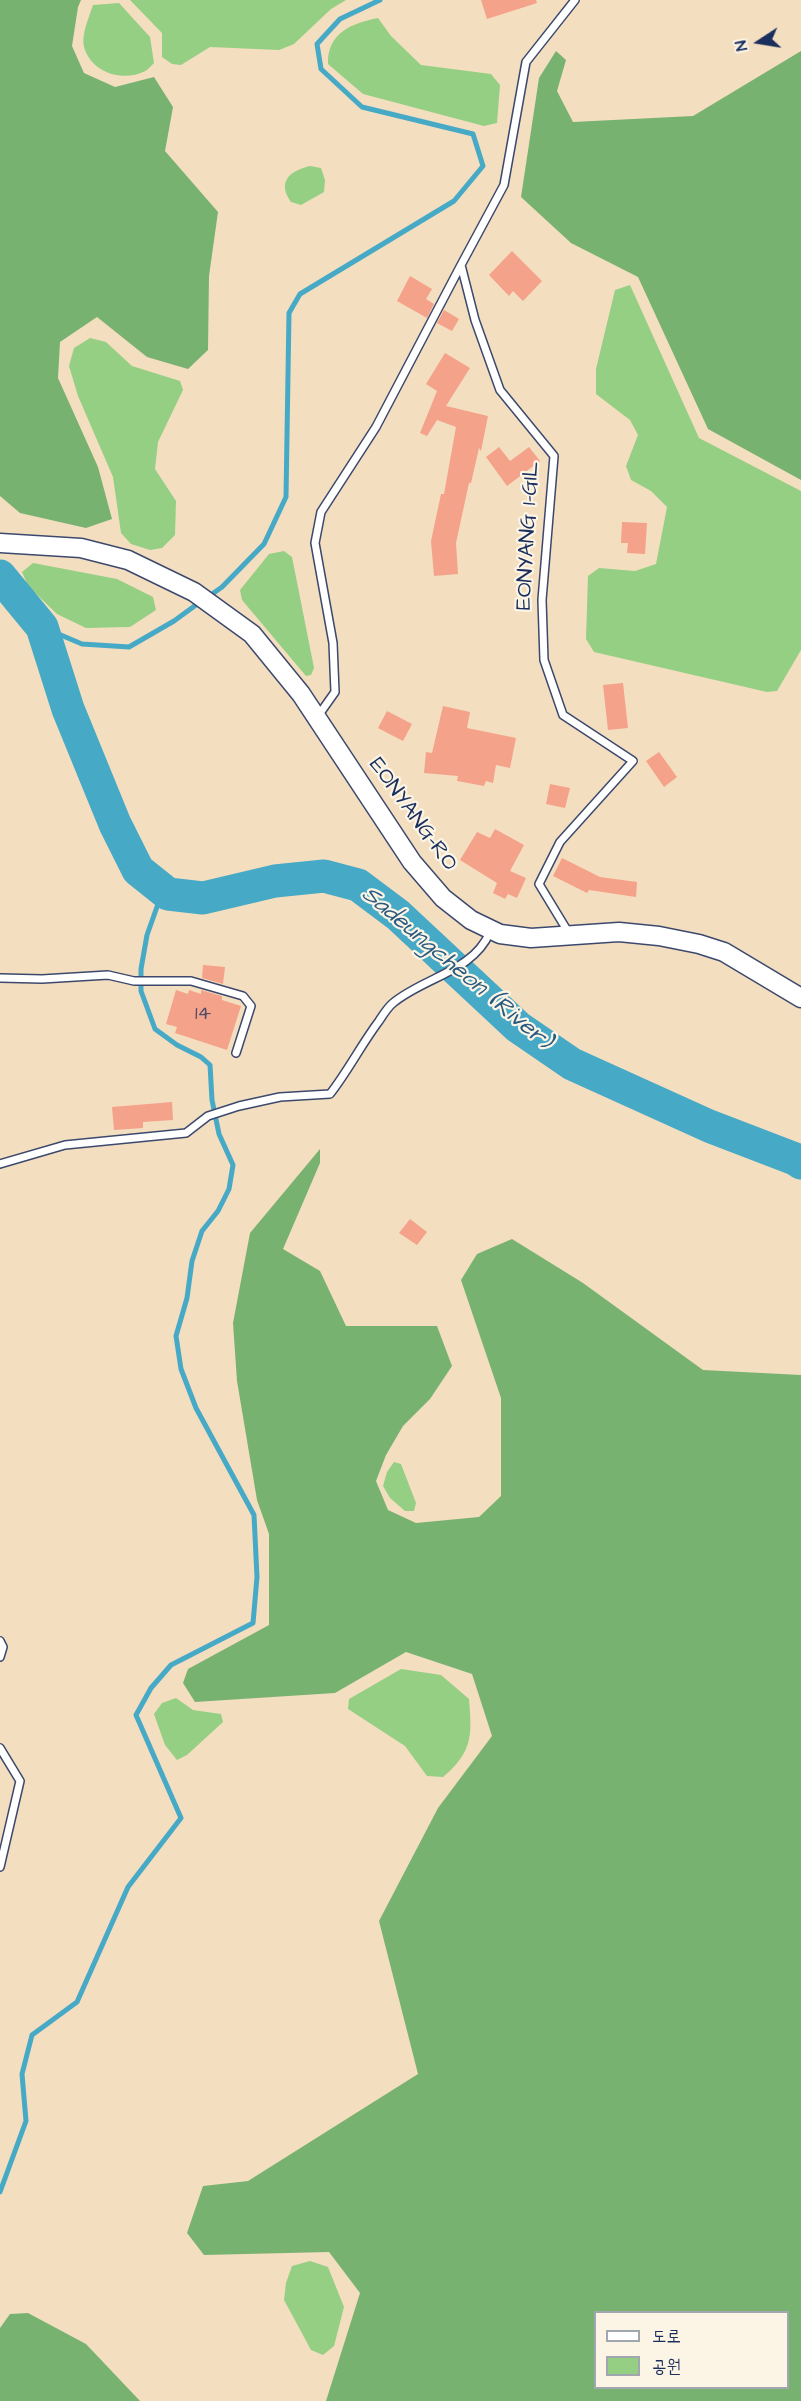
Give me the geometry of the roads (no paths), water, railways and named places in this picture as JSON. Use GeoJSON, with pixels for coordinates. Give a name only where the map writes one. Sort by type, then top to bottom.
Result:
{"type":"FeatureCollection","features":[{"type":"Feature","properties":{"kind":"street","name":"EONYANG-RO"},"geometry":{"type":"LineString","coordinates":[[0,543],[81,548],[128,560],[194,592],[252,634],[301,694],[411,862],[443,898],[471,920],[500,934],[531,938],[619,932],[659,936],[699,944],[724,952],[801,998]]}},
{"type":"Feature","properties":{"kind":"lane"},"geometry":{"type":"LineString","coordinates":[[316,718],[335,692],[333,643],[315,543],[321,512],[376,427],[504,185],[526,62],[575,0]]}},
{"type":"Feature","properties":{"kind":"lane","name":"EONYANG 1-GIL"},"geometry":{"type":"LineString","coordinates":[[461,265],[475,320],[500,390],[554,456],[542,600],[544,660],[563,715],[633,761],[560,842],[539,884],[571,937]]}},
{"type":"Feature","properties":{"kind":"lane"},"geometry":{"type":"LineString","coordinates":[[0,1164],[64,1145],[186,1133],[208,1116],[220,1112],[280,1097],[330,1094],[362,1044],[392,1004],[471,959],[484,945],[491,929]]}},
{"type":"Feature","properties":{"kind":"lane"},"geometry":{"type":"LineString","coordinates":[[0,978],[42,979],[108,975],[134,981],[191,981],[243,996],[252,1006],[236,1053]]}},
{"type":"Feature","properties":{"kind":"lane"},"geometry":{"type":"LineString","coordinates":[[0,1641],[3,1647],[0,1656]]}},
{"type":"Feature","properties":{"kind":"lane"},"geometry":{"type":"LineString","coordinates":[[0,1748],[20,1781],[0,1867]]}},
{"type":"Feature","properties":{"kind":"waterway"},"geometry":{"type":"LineString","coordinates":[[208,597],[222,587],[264,544],[286,497],[289,313],[300,294],[454,201],[483,166],[473,134],[362,107],[321,69],[317,44],[340,19],[380,0]]}},
{"type":"Feature","properties":{"kind":"waterway","name":"Sadeungcheon (River)"},"geometry":{"type":"LineString","coordinates":[[0,576],[42,627],[68,709],[115,824],[138,870],[168,894],[203,898],[275,881],[324,876],[358,885],[398,915],[518,1027],[572,1064],[709,1126],[801,1163]]}},
{"type":"Feature","properties":{"kind":"waterway"},"geometry":{"type":"LineString","coordinates":[[42,627],[82,644],[129,647],[174,621],[200,602]]}},
{"type":"Feature","properties":{"kind":"waterway"},"geometry":{"type":"LineString","coordinates":[[0,2192],[26,2121],[22,2074],[32,2035],[77,2002],[128,1887],[181,1818],[136,1715],[151,1688],[171,1665],[253,1623],[257,1577],[254,1515],[196,1408],[181,1369],[176,1336],[187,1298],[192,1261],[202,1231],[218,1211],[229,1189],[233,1165],[219,1134],[212,1100],[210,1065],[155,1029],[141,991],[141,969],[147,935],[163,890]]}}]}
